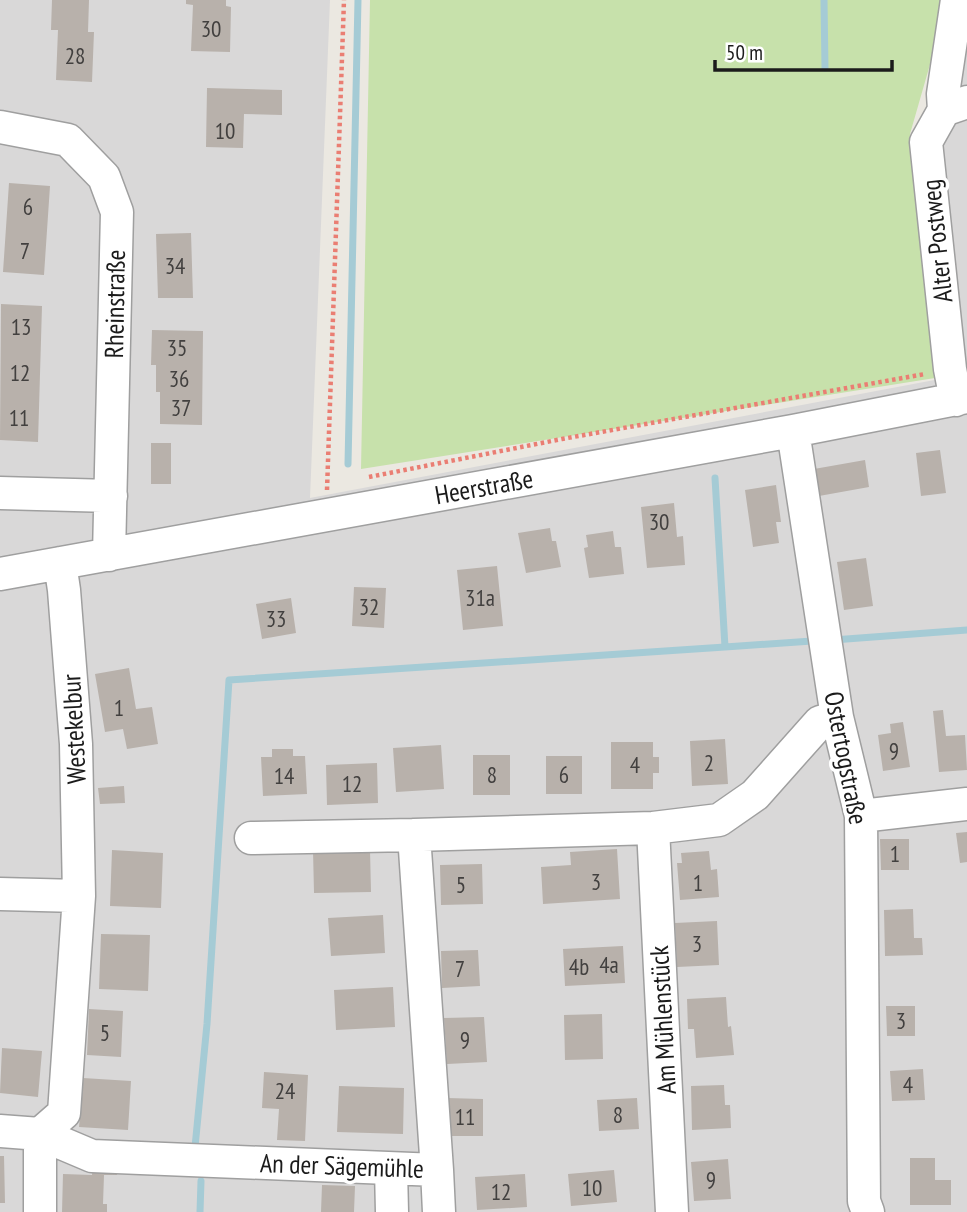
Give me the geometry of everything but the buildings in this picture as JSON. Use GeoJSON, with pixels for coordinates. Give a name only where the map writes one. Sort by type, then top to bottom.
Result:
{"type":"FeatureCollection","features":[{"type":"Feature","properties":{"kind":"street"},"geometry":{"type":"LineString","coordinates":[[956,106],[943,94],[957,0]]}},
{"type":"Feature","properties":{"kind":"street","name":"Alter Postweg"},"geometry":{"type":"LineString","coordinates":[[956,106],[926,142],[950,369],[961,398]]}},
{"type":"Feature","properties":{"kind":"street","name":"Rheinstraße"},"geometry":{"type":"LineString","coordinates":[[0,127],[68,140],[104,177],[117,212],[109,555]]}},
{"type":"Feature","properties":{"kind":"street","name":"Heerstraße"},"geometry":{"type":"LineString","coordinates":[[0,574],[793,431],[961,398]]}},
{"type":"Feature","properties":{"kind":"street","name":"Ostertogstraße"},"geometry":{"type":"LineString","coordinates":[[793,431],[837,717],[861,816],[864,1201],[868,1212]]}},
{"type":"Feature","properties":{"kind":"street"},"geometry":{"type":"LineString","coordinates":[[0,493],[111,496]]}},
{"type":"Feature","properties":{"kind":"street","name":"Westekelbur"},"geometry":{"type":"LineString","coordinates":[[40,1133],[64,1113],[79,896],[76,744],[60,563]]}},
{"type":"Feature","properties":{"kind":"street"},"geometry":{"type":"LineString","coordinates":[[251,838],[653,828],[719,820],[755,795],[820,722],[837,717]]}},
{"type":"Feature","properties":{"kind":"street"},"geometry":{"type":"LineString","coordinates":[[861,816],[967,804]]}},
{"type":"Feature","properties":{"kind":"street","name":"Am Mühlenstück"},"geometry":{"type":"LineString","coordinates":[[653,828],[672,1212]]}},
{"type":"Feature","properties":{"kind":"street","name":"An der Sägemühle"},"geometry":{"type":"LineString","coordinates":[[0,1130],[40,1133],[92,1156],[436,1170],[414,835]]}},
{"type":"Feature","properties":{"kind":"street"},"geometry":{"type":"LineString","coordinates":[[0,894],[79,896]]}},
{"type":"Feature","properties":{"kind":"street"},"geometry":{"type":"LineString","coordinates":[[40,1133],[40,1212]]}},
{"type":"Feature","properties":{"kind":"street"},"geometry":{"type":"LineString","coordinates":[[391,1169],[392,1212]]}},
{"type":"Feature","properties":{"kind":"street"},"geometry":{"type":"LineString","coordinates":[[436,1170],[439,1212]]}},
{"type":"Feature","properties":{"kind":"path"},"geometry":{"type":"LineString","coordinates":[[326,515],[344,0]]}},
{"type":"Feature","properties":{"kind":"shaded area"},"geometry":{"type":"Polygon","coordinates":[[[0,0],[330,0],[310,498],[961,375],[939,141],[967,0],[967,1212],[0,1212],[0,0]]]}},
{"type":"Feature","properties":{"kind":"shaded area"},"geometry":{"type":"Polygon","coordinates":[[[406,1179],[426,1183],[427,1212],[400,1212],[406,1179]]]}},
{"type":"Feature","properties":{"kind":"green space"},"geometry":{"type":"Polygon","coordinates":[[[370,0],[943,0],[933,54],[910,134],[935,378],[361,469],[370,0]]]}},
{"type":"Feature","properties":{"kind":"waterway"},"geometry":{"type":"LineString","coordinates":[[348,464],[358,0]]}},
{"type":"Feature","properties":{"kind":"waterway"},"geometry":{"type":"LineString","coordinates":[[824,0],[825,68]]}},
{"type":"Feature","properties":{"kind":"waterway"},"geometry":{"type":"LineString","coordinates":[[195,1147],[207,1024],[229,680],[725,647],[715,478]]}},
{"type":"Feature","properties":{"kind":"waterway"},"geometry":{"type":"LineString","coordinates":[[833,640],[967,630]]}},
{"type":"Feature","properties":{"kind":"waterway"},"geometry":{"type":"LineString","coordinates":[[725,647],[812,641]]}},
{"type":"Feature","properties":{"kind":"waterway"},"geometry":{"type":"LineString","coordinates":[[200,1212],[201,1181]]}}]}
